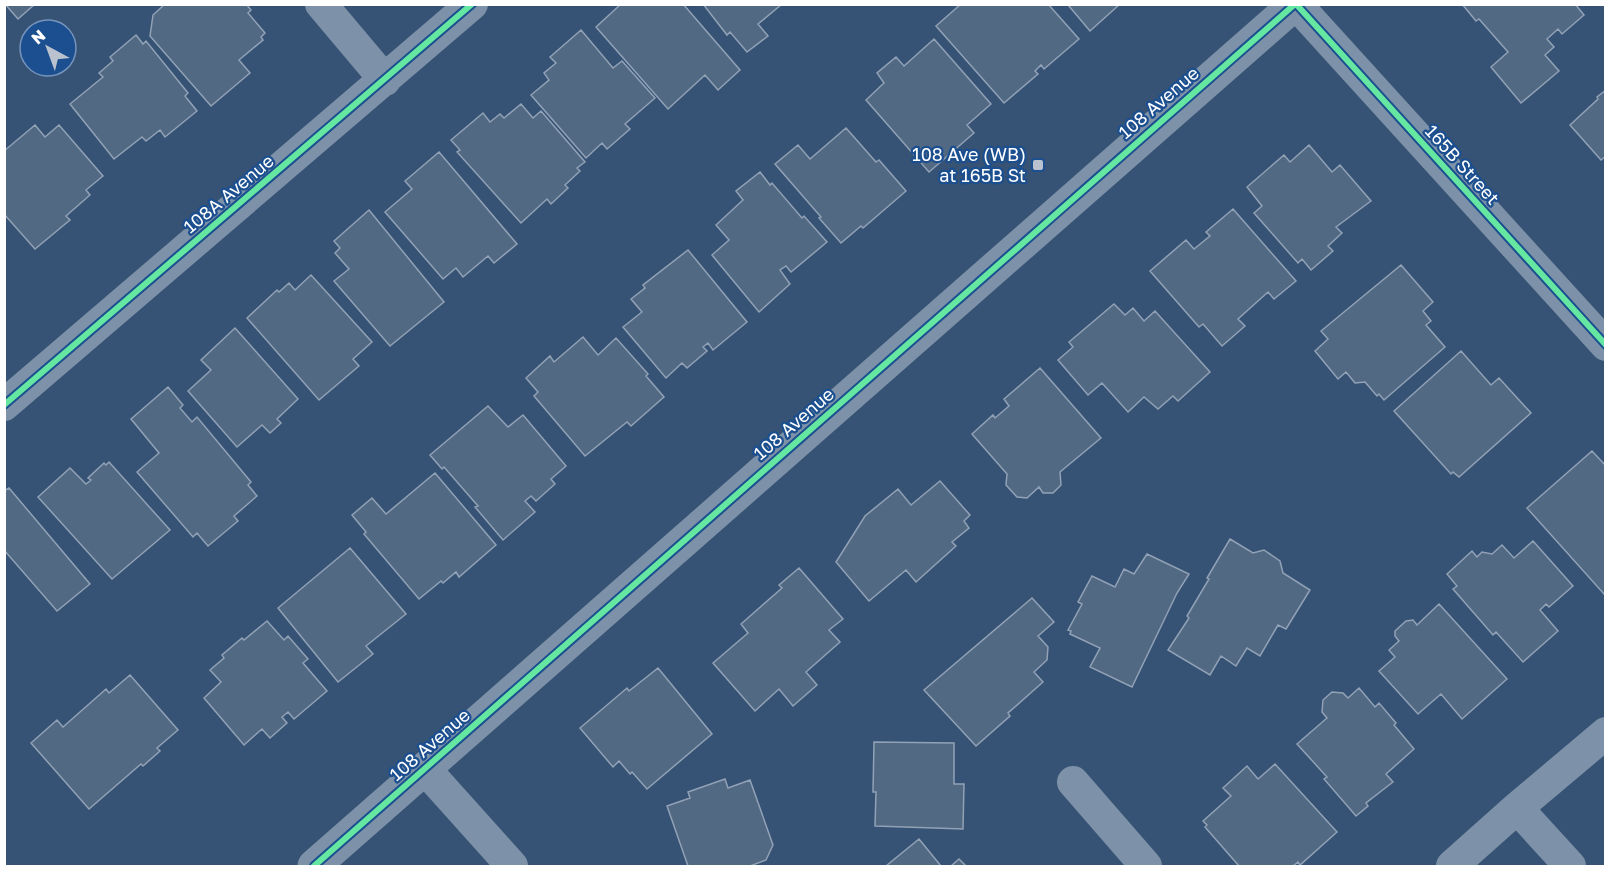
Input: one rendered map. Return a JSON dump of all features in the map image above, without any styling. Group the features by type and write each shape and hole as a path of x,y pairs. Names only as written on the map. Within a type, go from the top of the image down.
{"street":[{"path":"321,4 385,80"},
{"name":"108A Avenue","path":"4,405 472,4"},
{"name":"165B Street","path":"1295,4 1605,345"},
{"name":"108 Avenue","path":"314,867 1295,4"},
{"path":"1452,867 1516,808 1605,733"},
{"path":"425,770 512,867"},
{"path":"1073,782 1146,867"},
{"path":"1516,808 1570,867"}],"building":[{"path":"5,4 35,4 18,18"},
{"path":"165,4 246,4 251,10 248,13 265,33 261,37 263,40 239,60 250,73 211,106 150,36 153,15"},
{"path":"621,4 683,4 740,70 718,90 705,75 668,109 596,27"},
{"path":"703,4 782,4 758,24 768,36 747,52 730,32 727,35"},
{"path":"961,4 1048,4 1079,39 1044,69 1041,65 1035,71 1038,74 1004,103 936,26"},
{"path":"1065,4 1120,4 1090,31"},
{"path":"1462,4 1575,4 1584,15 1562,34 1558,29 1547,39 1554,47 1545,55 1559,71 1521,103 1491,67 1508,52 1479,19 1476,21"},
{"path":"581,30 613,68 622,61 655,98 625,124 630,129 607,149 602,143 586,158 531,95 549,80 544,73 556,63 550,57"},
{"path":"136,35 143,44 146,41 188,93 185,96 197,111 165,137 160,130 146,141 142,137 114,159 70,104 103,77 99,73 113,61 110,57"},
{"path":"934,39 991,104 967,125 974,133 929,172 866,100 884,83 877,73 896,57 904,66"},
{"path":"1606,90 1606,156 1601,160 1570,125"},
{"path":"521,104 533,118 541,111 585,162 577,168 580,171 565,185 568,188 551,204 547,199 521,223 457,152 460,150 451,140 483,113 490,122 500,114 504,118"},
{"path":"35,125 45,137 59,125 103,176 86,190 90,195 66,216 70,220 35,249 4,214 4,151"},
{"path":"846,128 876,162 879,160 906,191 863,228 861,226 841,243 775,164 798,145 810,159"},
{"path":"1309,145 1332,172 1340,165 1371,201 1336,227 1342,233 1328,246 1333,251 1311,270 1302,259 1298,263 1254,213 1262,206 1247,187 1284,155 1290,162"},
{"path":"439,152 517,244 494,263 488,256 463,277 456,268 443,279 385,212 412,189 405,181"},
{"path":"760,172 827,242 791,272 786,266 780,270 790,284 759,312 712,255 729,240 716,225 743,200 736,191"},
{"path":"1233,209 1296,281 1274,299 1268,292 1238,319 1245,326 1222,346 1203,324 1199,327 1150,271 1186,240 1194,249 1210,236 1206,232"},
{"path":"369,210 444,302 390,346 334,281 349,269 335,253 340,248 334,241"},
{"path":"688,250 747,322 713,350 708,343 703,347 707,351 687,368 682,363 666,378 623,327 642,312 631,299 645,288 643,285"},
{"path":"1401,265 1433,302 1423,311 1431,321 1426,325 1445,347 1384,400 1379,394 1377,396 1365,382 1355,383 1346,372 1338,379 1315,351 1328,339 1321,331"},
{"path":"311,275 372,342 353,359 359,366 319,400 247,318 277,290 279,292 289,283 295,290"},
{"path":"1114,304 1125,315 1133,308 1144,321 1155,311 1210,372 1178,401 1173,396 1158,409 1144,397 1128,412 1102,383 1088,395 1058,360 1073,347 1069,342"},
{"path":"235,328 298,399 277,419 281,423 270,433 262,425 237,447 188,391 211,370 201,360"},
{"path":"583,337 598,355 616,338 648,374 646,376 664,397 631,426 627,422 585,456 534,396 538,392 526,378 550,356 554,362"},
{"path":"1461,351 1491,385 1499,378 1531,413 1459,477 1453,472 1451,474 1394,411"},
{"path":"1040,368 1101,438 1060,472 1061,485 1053,493 1043,493 1039,487 1027,498 1017,497 1006,485 1007,474 972,434 993,415 995,418 1009,406 1004,399"},
{"path":"168,387 183,405 180,408 192,422 197,417 251,482 248,485 257,496 234,516 238,521 208,546 197,533 193,537 137,472 159,453 131,419"},
{"path":"488,406 508,427 523,415 566,466 551,479 555,484 536,501 531,496 525,501 535,512 503,540 475,507 478,506 444,467 442,469 430,455"},
{"path":"1592,451 1606,466 1606,592 1604,594 1527,508"},
{"path":"109,462 170,530 112,579 38,497 70,468 86,484 91,480 88,478 104,463 106,465"},
{"path":"435,473 496,545 459,577 456,572 419,599 364,534 366,532 352,515 372,498 386,514"},
{"path":"940,481 970,515 964,521 969,528 952,542 956,546 916,582 906,570 869,601 836,562 865,516 898,489 911,505"},
{"path":"9,488 90,584 57,611 4,550 4,491"},
{"path":"1230,539 1253,553 1264,550 1280,561 1283,573 1310,590 1286,629 1278,625 1260,656 1247,648 1236,666 1221,656 1210,675 1168,650 1189,618 1187,616"},
{"path":"1533,541 1573,586 1549,607 1546,604 1540,610 1558,631 1523,662 1496,632 1493,635 1453,589 1457,586 1447,574 1472,551 1477,557 1482,552 1492,554 1502,545 1514,558"},
{"path":"350,548 406,614 366,646 373,654 338,682 278,608"},
{"path":"1147,554 1189,574 1177,593 1132,687 1090,667 1100,648 1070,634 1071,631 1068,630 1082,604 1078,602 1092,576 1115,587 1124,569 1134,574"},
{"path":"799,568 843,619 829,630 840,642 806,672 817,685 793,706 779,689 755,711 713,663 748,633 741,624 782,588 779,585"},
{"path":"1032,598 1054,622 1038,636 1048,647 1047,660 1034,672 1043,682 976,746 924,690"},
{"path":"1439,604 1507,679 1462,719 1441,694 1418,714 1379,671 1395,657 1389,650 1399,641 1395,636 1395,631 1406,621 1413,620 1417,625"},
{"path":"267,621 284,640 288,636 308,659 303,663 327,691 294,719 288,712 282,717 287,723 270,738 262,729 244,745 204,698 221,682 210,670 224,658 222,655"},
{"path":"658,668 712,734 647,789 619,761 613,767 580,728 627,688 629,691"},
{"path":"130,675 178,730 157,748 160,751 143,766 141,764 89,809 31,743 57,720 63,727 106,689 109,693"},
{"path":"1359,688 1375,707 1379,703 1414,749 1386,774 1393,782 1366,803 1368,806 1356,816 1324,779 1327,777 1297,744 1327,718 1322,712 1323,700 1332,692 1343,693 1348,698"},
{"path":"874,742 954,743 954,784 964,784 963,829 875,826"},
{"path":"1275,764 1337,832 1300,865 1298,862 1293,866 1239,866 1205,827 1207,825 1203,821 1231,796 1223,788 1247,766 1258,779"},
{"path":"725,779 728,788 750,780 773,845 766,860 750,866 688,866 667,806 690,798 688,792"},
{"path":"919,839 941,866 886,866"},
{"path":"959,859 966,866 951,866"}],"cycle path":[{"path":"4,405 472,4"},
{"path":"314,866 1295,4"},
{"path":"1296,4 1606,345"}],"place":[{"name":"108 Ave (WB) at 165B St","path":"1038,165"}]}
